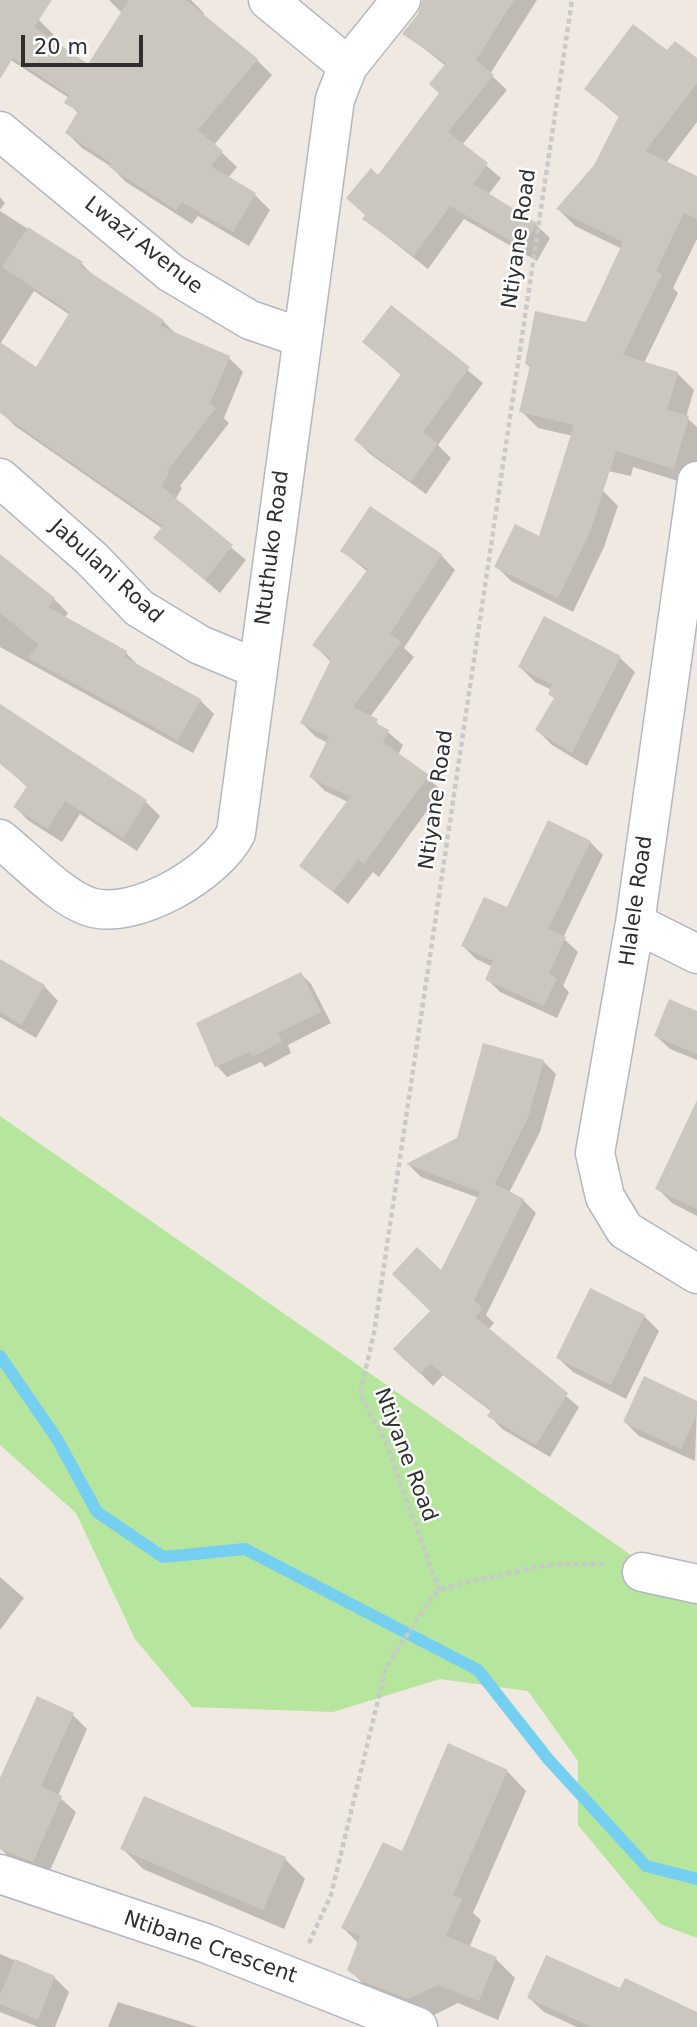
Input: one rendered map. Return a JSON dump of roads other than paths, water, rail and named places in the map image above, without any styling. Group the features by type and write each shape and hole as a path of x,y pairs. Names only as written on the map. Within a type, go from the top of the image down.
{"street":[{"path":"268,0 348,66"},
{"name":"Ntuthuko Road","path":"0,839 75,900 103,910 128,907 162,895 208,868 227,849 236,833 300,337 335,99 348,66 401,0"},
{"name":"Lwazi Avenue","path":"0,131 171,273 238,314 300,337"},
{"name":"Jabulani Road","path":"0,478 92,559 139,608 194,642 258,669"},
{"name":"Hlalele Road","path":"697,481 685,646 595,1153 606,1198 625,1230 697,1274"},
{"path":"635,923 697,954"},
{"path":"625,1568 697,1584"},
{"name":"Ntibane Crescent","path":"0,1874 205,1943 418,2027"}],"waterway":[{"path":"0,1356 57,1439 97,1512 163,1557 245,1549 478,1670 548,1759 646,1866 697,1879"}]}
